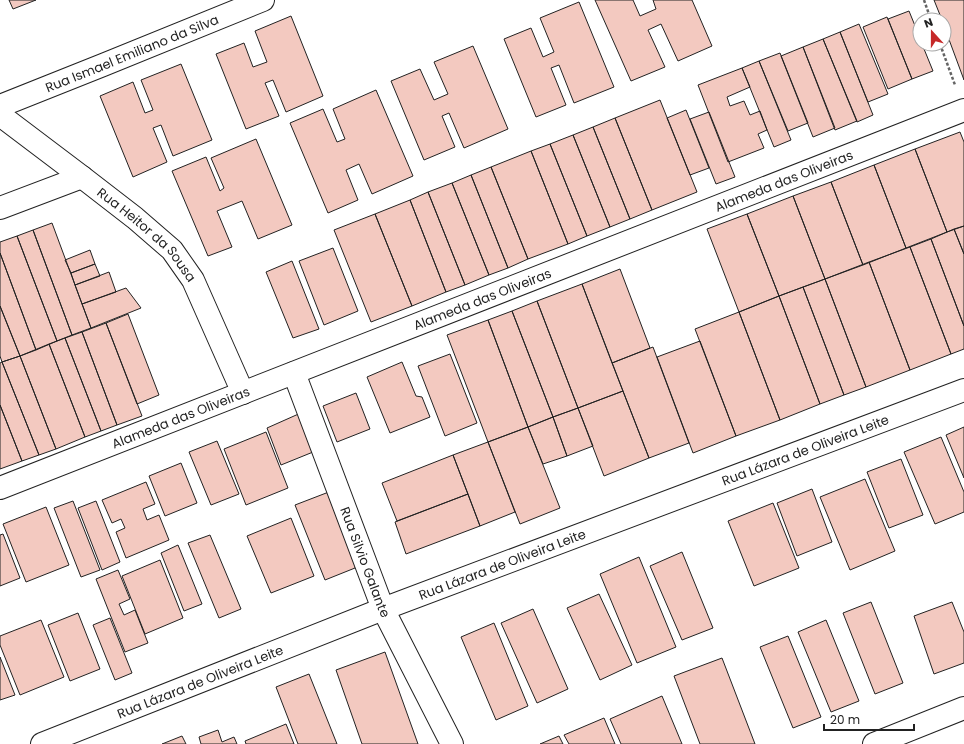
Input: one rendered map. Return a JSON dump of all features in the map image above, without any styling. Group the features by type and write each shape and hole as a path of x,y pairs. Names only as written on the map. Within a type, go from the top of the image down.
{"street":[{"name":"Rua Ismael Emiliano da Silva","path":"0,106 263,0"},
{"name":"Alameda das Oliveiras","path":"0,488 964,110"},
{"name":"Rua Heitor da Sousa","path":"0,115 82,176 135,218 172,250 193,280 243,393"},
{"path":"0,208 82,176"},
{"name":"Rua Silvio Galante","path":"294,373 383,609 452,744"},
{"name":"Rua Lázara de Oliveira Leite","path":"42,744 383,609 964,390"},
{"path":"874,744 964,708"}],"path":[{"path":"924,0 928,12"},
{"path":"943,52 964,110"}],"building":[{"path":"9,0 36,0 13,9"},
{"path":"595,0 633,0 640,16 656,9 653,0 692,0 712,46 678,61 661,24 648,30 665,67 631,81"},
{"path":"934,0 964,0 964,80 952,48 952,12 939,12"},
{"path":"579,2 614,87 574,103 559,65 551,68 566,105 536,117 504,39 531,28 543,57 554,52 540,18"},
{"path":"909,11 912,18 912,52 925,52 933,71 912,79 888,19"},
{"path":"291,16 323,96 286,112 273,80 265,83 279,116 246,129 216,54 244,43 253,67 267,62 255,31"},
{"path":"887,17 912,79 888,89 863,27"},
{"path":"859,24 888,94 868,102 840,32"},
{"path":"840,32 873,115 857,122 823,39"},
{"path":"823,39 857,121 835,130 803,47"},
{"path":"473,46 508,129 464,148 449,113 442,116 455,147 424,160 391,81 420,69 434,100 448,94 434,62"},
{"path":"803,47 835,128 813,137 781,56"},
{"path":"780,53 808,123 788,131 759,61"},
{"path":"759,61 791,140 774,147 742,68"},
{"path":"181,64 212,140 173,156 161,125 153,128 167,162 133,177 100,96 133,82 145,113 153,110 141,80"},
{"path":"742,68 750,87 727,97 730,106 744,101 750,115 760,111 767,130 758,134 764,148 728,162 698,85"},
{"path":"376,90 413,176 372,194 359,164 346,170 358,200 328,213 290,123 323,109 337,142 345,139 333,109"},
{"path":"660,100 697,192 652,210 615,118"},
{"path":"686,110 709,168 690,175 667,118"},
{"path":"709,112 735,177 716,184 690,119"},
{"path":"615,118 652,210 630,219 593,127"},
{"path":"593,127 630,219 610,227 573,135"},
{"path":"960,132 964,142 964,226 947,232 915,149"},
{"path":"573,135 610,227 587,236 550,144"},
{"path":"256,139 292,225 258,239 242,201 217,211 232,247 208,256 172,171 206,157 220,191 224,188 211,158"},
{"path":"550,144 587,236 568,244 531,151"},
{"path":"915,149 947,232 906,248 874,165"},
{"path":"531,151 568,244 528,259 491,167"},
{"path":"874,165 906,248 863,265 831,182"},
{"path":"491,167 528,259 508,268 471,175"},
{"path":"471,175 508,268 489,275 452,183"},
{"path":"831,182 863,265 825,279 793,196"},
{"path":"452,183 489,275 465,285 428,192"},
{"path":"428,192 465,285 446,292 410,200"},
{"path":"793,196 825,279 779,296 747,214"},
{"path":"410,200 446,292 412,306 375,214"},
{"path":"375,214 412,306 371,322 334,230"},
{"path":"747,214 779,296 739,312 707,229"},
{"path":"52,223 91,328 72,335 33,230"},
{"path":"964,226 964,254 954,229"},
{"path":"954,229 964,254 964,326 931,239"},
{"path":"33,230 72,335 57,341 17,236"},
{"path":"17,236 57,341 36,350 0,253 0,242"},
{"path":"931,239 964,326 964,349 951,354 910,247"},
{"path":"910,247 951,354 910,370 869,262"},
{"path":"333,248 358,311 324,325 299,261"},
{"path":"90,250 95,264 71,273 65,260"},
{"path":"0,253 36,350 20,356 0,306"},
{"path":"292,261 319,329 293,338 266,272"},
{"path":"869,262 910,370 866,387 825,279"},
{"path":"95,264 100,276 75,285 71,273"},
{"path":"620,269 650,348 612,363 582,284"},
{"path":"109,272 116,292 82,304 75,285"},
{"path":"825,279 866,387 844,395 803,287"},
{"path":"582,284 623,391 578,408 537,301"},
{"path":"803,287 844,395 820,404 779,296"},
{"path":"126,288 141,308 91,328 82,304"},
{"path":"779,296 820,404 780,420 739,312"},
{"path":"537,301 578,408 553,417 512,311"},
{"path":"0,306 20,356 2,362 0,356"},
{"path":"512,311 553,417 528,427 488,320"},
{"path":"739,312 780,420 736,436 695,329"},
{"path":"128,314 159,395 137,404 106,323"},
{"path":"488,320 528,427 488,442 447,335"},
{"path":"106,323 142,416 117,425 82,332"},
{"path":"82,332 117,425 101,431 65,338"},
{"path":"65,338 101,431 85,437 49,344"},
{"path":"700,341 736,436 693,453 657,357"},
{"path":"49,344 85,437 56,449 20,356"},
{"path":"653,347 689,443 649,458 612,363"},
{"path":"450,354 477,423 445,436 418,366"},
{"path":"20,356 56,449 39,455 2,362"},
{"path":"2,362 39,455 22,461 0,405 0,363"},
{"path":"402,362 416,396 422,397 430,417 390,433 367,377"},
{"path":"623,391 649,458 604,476 578,408"},
{"path":"356,393 370,429 337,442 323,406"},
{"path":"0,405 22,461 0,469"},
{"path":"578,408 593,446 567,456 553,417"},
{"path":"303,412 318,450 281,465 267,428"},
{"path":"553,417 567,456 543,464 528,427"},
{"path":"528,427 560,508 520,524 488,442"},
{"path":"964,427 964,478 946,435"},
{"path":"266,432 288,488 246,505 224,449"},
{"path":"941,437 964,492 964,512 935,524 904,452"},
{"path":"217,441 239,494 211,505 189,452"},
{"path":"488,442 515,512 480,526 453,455"},
{"path":"453,455 468,494 397,521 382,483"},
{"path":"901,459 923,515 889,528 867,472"},
{"path":"181,463 197,503 165,516 149,476"},
{"path":"865,479 895,551 850,570 820,497"},
{"path":"146,482 155,504 143,509 147,520 159,515 169,540 126,558 116,532 125,528 121,519 112,523 102,500"},
{"path":"812,489 832,542 797,556 777,503"},
{"path":"334,490 360,555 355,568 325,580 295,505"},
{"path":"468,494 480,526 406,554 395,522"},
{"path":"73,501 100,570 81,577 54,508"},
{"path":"96,501 120,562 102,570 78,508"},
{"path":"773,503 799,568 754,586 728,521"},
{"path":"46,507 69,565 26,582 3,524"},
{"path":"291,518 314,576 271,593 247,536"},
{"path":"3,534 20,578 0,586 0,535"},
{"path":"210,535 241,609 219,618 188,543"},
{"path":"178,545 202,604 184,611 161,553"},
{"path":"682,552 713,628 682,640 650,566"},
{"path":"639,557 676,647 637,663 600,574"},
{"path":"160,560 183,618 145,634 122,576"},
{"path":"118,570 130,599 119,604 124,615 135,610 148,643 125,652 96,579"},
{"path":"599,594 632,665 600,680 567,608"},
{"path":"871,602 903,683 875,694 843,613"},
{"path":"952,602 964,632 964,663 934,674 914,616"},
{"path":"533,609 568,689 537,703 501,623"},
{"path":"78,613 100,669 70,681 48,625"},
{"path":"110,618 132,673 115,680 93,625"},
{"path":"41,620 64,677 20,695 0,645 0,636"},
{"path":"826,620 859,701 831,712 798,632"},
{"path":"494,623 528,706 496,720 461,637"},
{"path":"788,636 821,717 793,728 760,647"},
{"path":"385,652 418,744 362,744 336,670"},
{"path":"0,657 15,695 0,700"},
{"path":"722,658 755,744 700,744 674,676"},
{"path":"309,674 337,744 298,744 276,687"},
{"path":"662,696 682,744 621,744 610,719"},
{"path":"604,718 615,744 569,744 564,735"},
{"path":"286,724 294,744 246,744 245,741"},
{"path":"218,730 222,742 234,737 237,744 201,744 199,737"},
{"path":"182,736 186,744 162,744"},
{"path":"559,736 563,744 540,744"}]}
